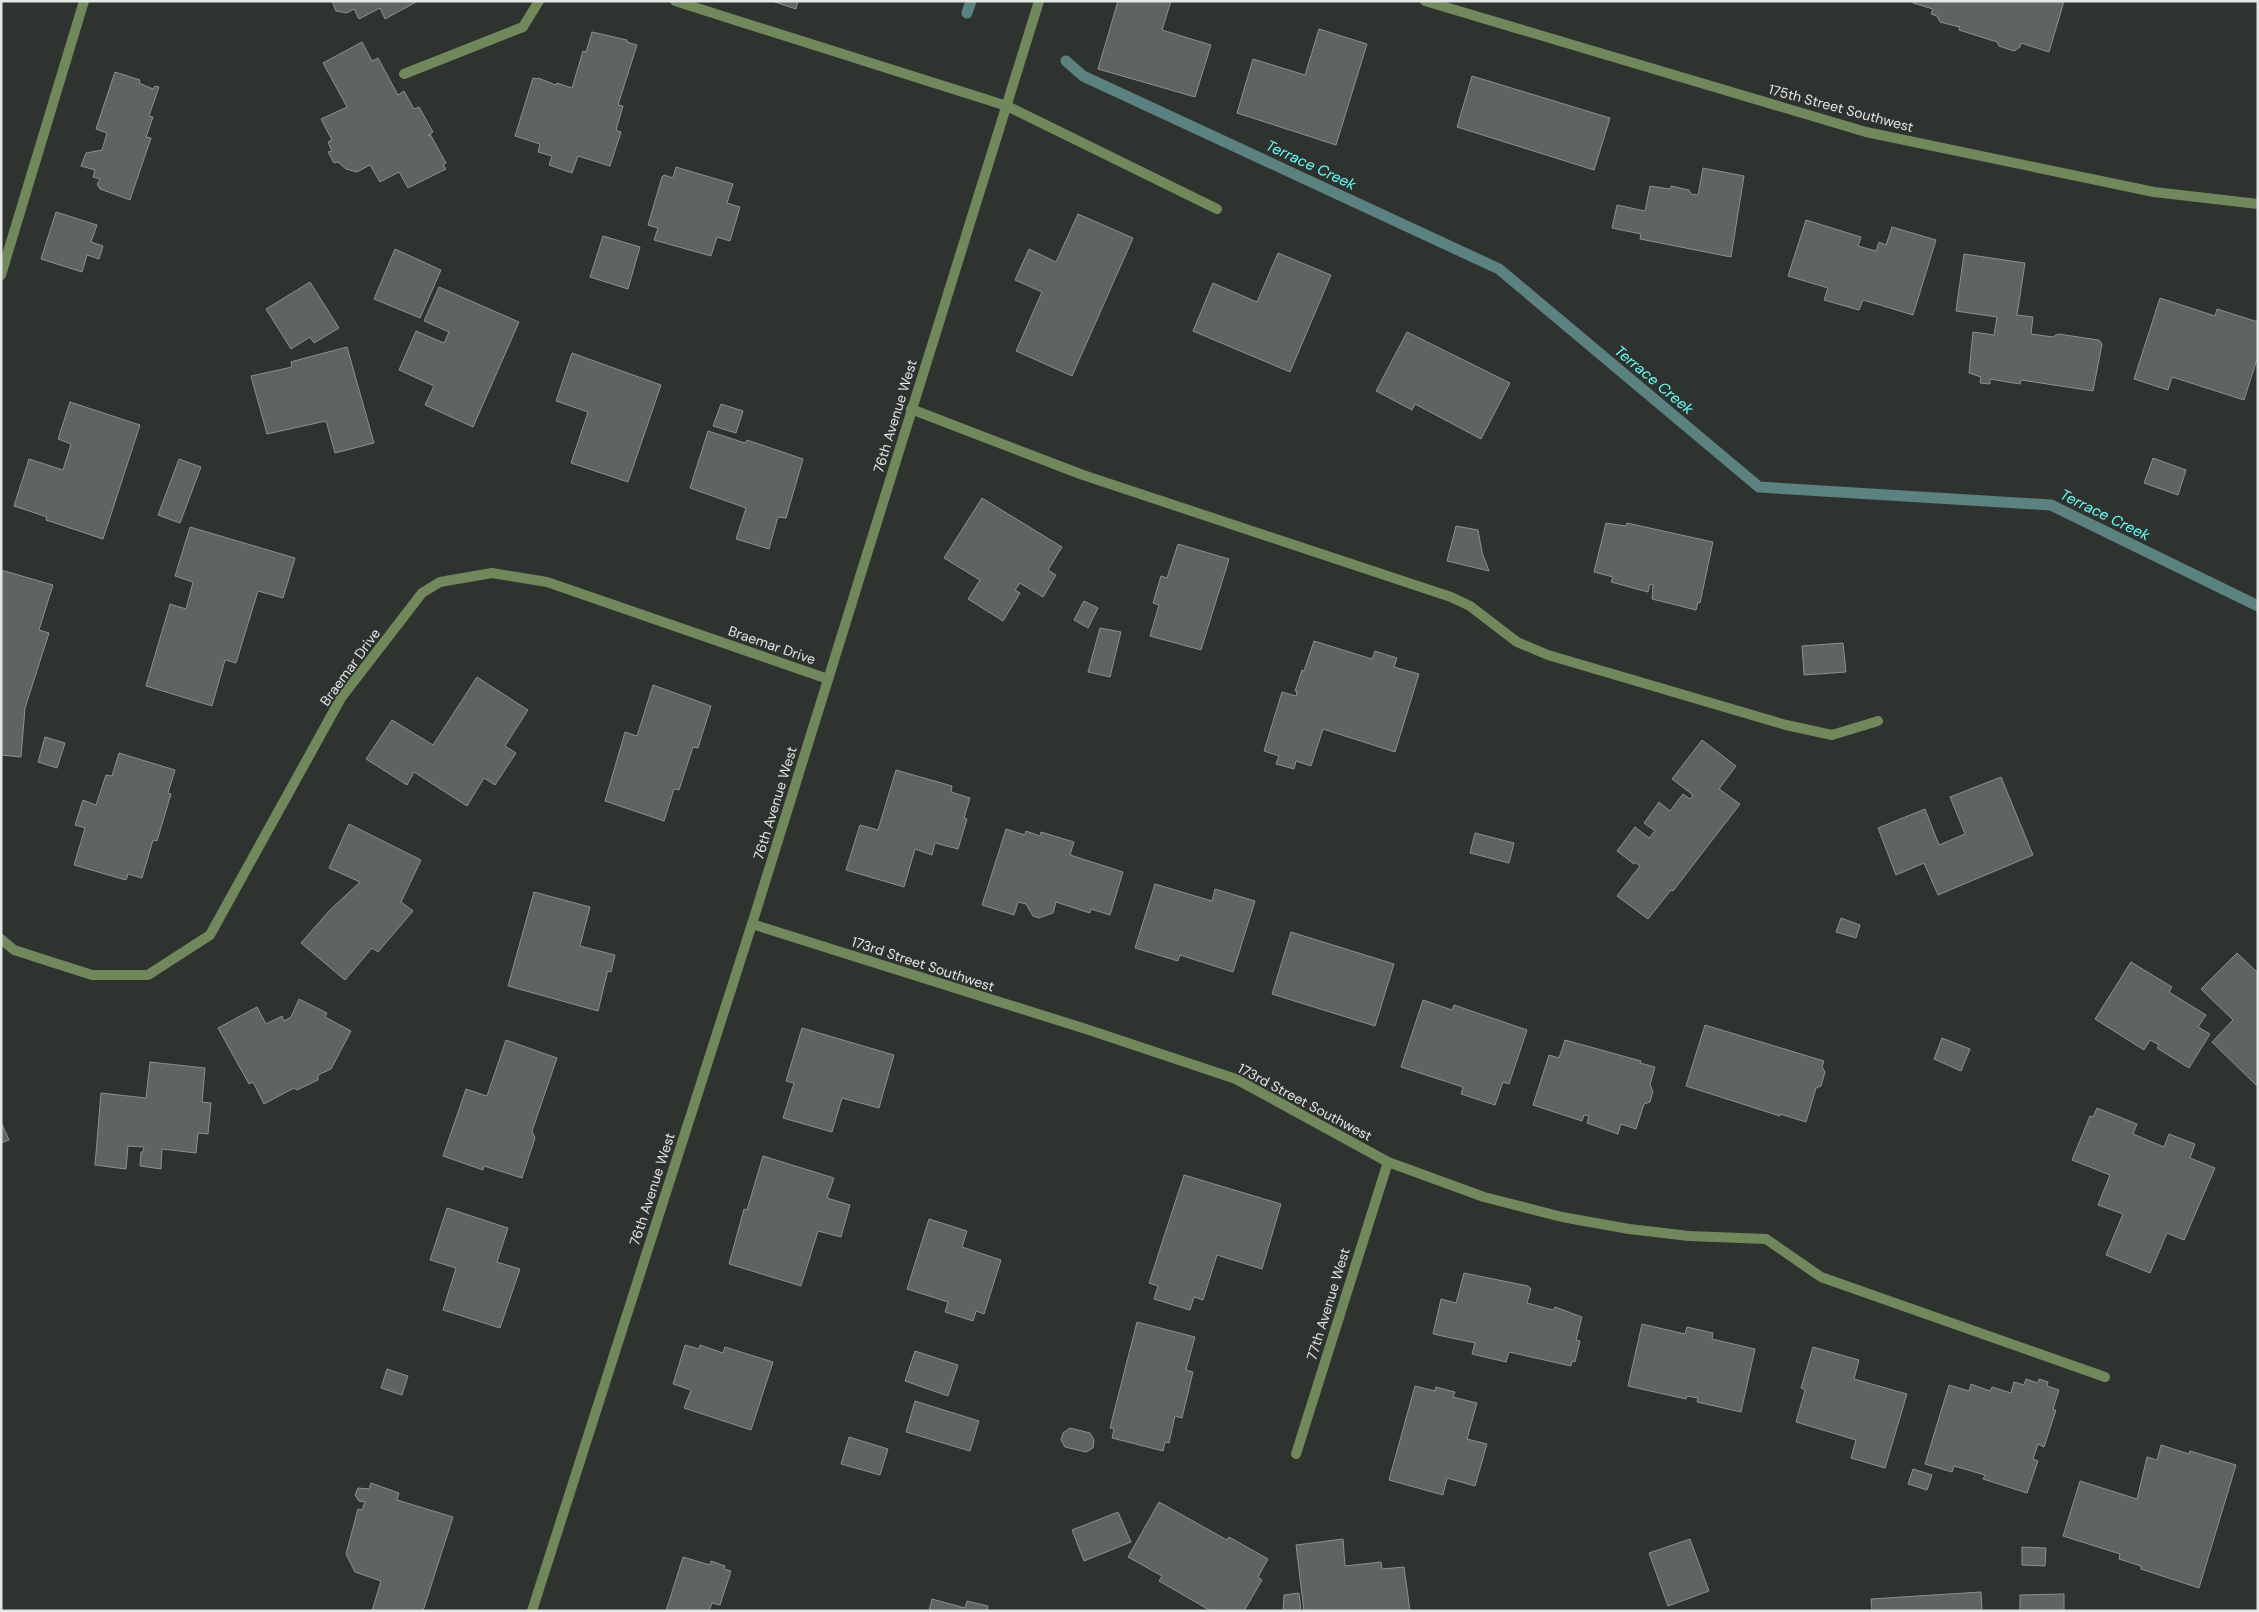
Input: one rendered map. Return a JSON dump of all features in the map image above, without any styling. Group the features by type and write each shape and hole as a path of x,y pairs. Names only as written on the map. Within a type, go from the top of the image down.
{"street":[{"path":"1,275 84,1"},
{"path":"404,74 523,27 539,1"},
{"path":"675,1 1007,106 1217,209"},
{"name":"76th Avenue West","path":"532,1611 752,924 1039,1"},
{"name":"175th Street Southwest","path":"1425,1 1866,132 2154,192 2258,204"},
{"path":"912,409 1083,475 1451,597 1470,606 1517,642 1548,655 1786,725 1832,735 1878,721"},
{"name":"Braemar Drive","path":"1,939 14,950 92,975 148,974 210,935 341,698 422,593 440,582 492,573 547,582 828,679"},
{"name":"173rd Street Southwest","path":"752,924 1106,1035 1236,1079 1388,1162 1484,1197 1562,1217 1629,1229 1689,1236 1766,1239 1821,1277 2105,1376"},
{"name":"77th Avenue West","path":"1296,1454 1388,1162"}],"building":[{"path":"332,1 418,1 385,19 380,8 359,19 354,9 347,13 336,11"},
{"path":"772,1 798,1 796,9"},
{"path":"1118,1 1171,1 1162,30 1211,45 1195,97 1098,69"},
{"path":"1913,1 2064,1 2049,52 2021,43 2020,47 2014,51 1999,46 1997,42 1959,30 1960,26 1940,22 1937,16 1931,14 1933,9 1913,3"},
{"path":"1319,29 1367,44 1336,145 1237,113 1253,59 1305,75"},
{"path":"592,32 627,40 627,42 637,45 618,105 623,106 616,130 621,132 610,166 578,156 572,173 549,165 552,156 538,152 540,144 515,136 533,78 572,88 583,51 586,52"},
{"path":"362,42 372,61 378,58 398,95 404,91 414,109 419,107 433,132 430,134 446,163 443,165 446,169 408,188 399,172 380,182 370,165 357,172 346,169 338,162 334,163 328,152 332,151 328,142 332,140 321,119 347,107 323,63"},
{"path":"115,72 140,80 139,83 153,89 155,86 159,87 149,116 153,117 146,137 151,138 130,200 100,189 97,184 100,179 93,177 95,170 81,166 86,153 102,150 107,133 96,129"},
{"path":"1472,76 1610,118 1594,170 1457,127"},
{"path":"676,167 733,184 727,203 740,207 730,241 717,237 711,256 654,240 658,228 648,225 662,177 664,175 673,178"},
{"path":"1703,168 1744,176 1731,257 1640,239 1641,234 1612,228 1617,205 1645,211 1650,186 1670,189 1671,186 1689,190 1691,194 1698,195"},
{"path":"56,212 97,225 91,242 103,246 99,259 87,255 82,272 41,259"},
{"path":"1078,214 1133,238 1072,376 1016,351 1042,292 1015,280 1029,249 1056,262"},
{"path":"1806,220 1861,237 1858,246 1876,251 1879,242 1886,245 1892,227 1936,240 1913,315 1863,300 1859,310 1824,300 1828,288 1788,276"},
{"path":"603,236 640,247 628,289 590,277"},
{"path":"395,249 441,270 420,318 374,299"},
{"path":"1278,253 1331,275 1290,372 1193,331 1213,283 1257,302"},
{"path":"1964,254 2025,263 2017,315 2033,317 2031,334 2053,337 2058,334 2099,340 2102,344 2093,391 2021,380 2020,384 1990,379 1990,384 1980,383 1981,377 1969,373 1973,332 1994,335 1997,317 1956,311"},
{"path":"310,282 339,328 314,343 310,337 291,349 266,309"},
{"path":"439,287 519,322 473,427 425,405 434,386 399,370 416,331 444,343 449,332 424,321"},
{"path":"2160,298 2215,316 2217,309 2258,322 2258,356 2244,400 2172,377 2168,390 2134,379"},
{"path":"1407,332 1510,383 1481,439 1415,404 1412,410 1376,391"},
{"path":"347,347 374,443 335,453 326,421 267,434 251,376 292,367 291,362"},
{"path":"572,353 661,385 628,482 571,463 588,412 556,401"},
{"path":"70,402 140,425 103,539 46,520 47,517 14,506 29,459 63,470 71,444 58,439"},
{"path":"721,404 743,411 736,433 713,426"},
{"path":"708,431 745,443 747,440 803,459 786,518 778,517 769,549 736,539 746,508 690,488"},
{"path":"2153,458 2186,470 2178,495 2144,483"},
{"path":"179,459 201,467 180,523 158,515"},
{"path":"982,498 1062,547 1048,570 1056,575 1043,597 1020,583 1015,590 1020,593 1003,621 968,599 980,580 944,558"},
{"path":"1606,523 1626,526 1627,523 1713,542 1700,603 1698,602 1696,610 1652,599 1653,585 1650,584 1648,592 1611,582 1613,577 1594,572"},
{"path":"1456,526 1478,530 1482,552 1489,571 1447,561"},
{"path":"190,527 295,558 283,598 258,591 236,663 225,660 212,706 146,686 170,604 186,609 193,582 175,576"},
{"path":"1178,544 1229,559 1201,650 1150,636 1159,605 1153,603 1161,576 1167,578"},
{"path":"1,570 53,585 39,630 49,633 25,708 21,757 1,755"},
{"path":"1084,601 1098,608 1088,628 1074,620"},
{"path":"1100,628 1121,632 1110,677 1088,672"},
{"path":"1314,641 1372,659 1375,651 1397,658 1394,667 1419,674 1395,752 1323,729 1311,766 1296,761 1294,769 1276,764 1279,756 1264,751 1282,692 1296,696 1297,691 1295,691"},
{"path":"1843,643 1846,672 1804,675 1802,646"},
{"path":"477,677 528,710 505,746 516,753 495,785 484,778 467,806 414,772 407,785 366,759 392,720 433,745"},
{"path":"653,685 711,706 698,748 693,747 679,790 674,789 664,821 605,801 625,732 637,736"},
{"path":"45,737 65,743 57,768 38,762"},
{"path":"1702,740 1736,766 1719,789 1740,804 1673,891 1671,890 1648,919 1617,896 1640,866 1635,862 1634,864 1617,851 1635,827 1649,838 1655,831 1644,823 1659,802 1670,811 1683,794 1690,799 1693,795 1672,779"},
{"path":"119,753 175,770 168,793 171,794 157,841 153,840 142,878 128,874 126,880 74,865 85,828 75,825 83,800 96,805 106,775 112,776"},
{"path":"896,770 952,786 951,792 970,798 964,818 967,819 958,849 935,843 932,855 915,849 904,887 846,870 860,825 878,830"},
{"path":"2001,777 2033,855 1938,895 1924,863 1896,875 1878,828 1925,809 1939,845 1965,834 1950,797"},
{"path":"349,824 421,860 401,902 413,911 378,952 372,948 345,980 301,943 330,910 360,882 329,868"},
{"path":"1006,829 1025,835 1026,831 1040,836 1041,832 1074,842 1070,855 1123,872 1110,915 1091,909 1090,913 1056,902 1053,913 1039,918 1033,916 1026,904 1018,902 1014,915 982,905"},
{"path":"1475,833 1514,843 1509,863 1470,853"},
{"path":"1155,884 1212,901 1215,889 1255,901 1233,972 1180,955 1178,961 1135,948"},
{"path":"534,892 590,907 580,946 615,955 611,972 607,971 598,1011 508,986"},
{"path":"1841,918 1860,925 1856,938 1836,932"},
{"path":"1291,932 1394,964 1375,1026 1272,994"},
{"path":"2237,953 2258,973 2258,1083 2256,1085 2212,1042 2233,1020 2201,989"},
{"path":"2131,962 2172,987 2169,992 2206,1015 2198,1027 2210,1034 2189,1068 2157,1048 2159,1045 2150,1040 2144,1050 2095,1019"},
{"path":"299,999 327,1013 325,1017 351,1031 331,1069 318,1075 318,1080 297,1090 294,1088 264,1104 253,1082 249,1084 218,1028 257,1007 266,1024 282,1016 284,1021 291,1017"},
{"path":"1423,1000 1452,1010 1454,1005 1527,1030 1509,1084 1503,1082 1495,1105 1461,1094 1463,1087 1401,1067"},
{"path":"1705,1025 1824,1061 1822,1067 1825,1072 1821,1086 1816,1088 1806,1122 1780,1114 1780,1116 1686,1086"},
{"path":"802,1028 894,1055 879,1108 842,1098 832,1132 783,1118 794,1083 786,1081"},
{"path":"1942,1038 1970,1049 1961,1071 1934,1059"},
{"path":"506,1040 557,1058 532,1131 535,1138 522,1178 484,1166 483,1170 443,1156 466,1089 487,1096"},
{"path":"1565,1040 1641,1061 1640,1063 1655,1067 1650,1085 1653,1091 1650,1102 1644,1104 1636,1129 1621,1124 1618,1134 1587,1123 1589,1116 1584,1115 1582,1121 1533,1105 1549,1055 1559,1058"},
{"path":"150,1062 205,1068 202,1102 211,1103 208,1134 198,1133 196,1153 162,1149 161,1169 140,1166 141,1152 143,1152 144,1147 128,1146 126,1169 95,1165 101,1093 146,1098"},
{"path":"2097,1108 2137,1124 2133,1134 2164,1147 2169,1134 2195,1144 2190,1158 2215,1168 2184,1240 2167,1233 2150,1273 2106,1255 2123,1214 2098,1205 2110,1175 2072,1160 2090,1116 2093,1117"},
{"path":"1,1122 9,1140 1,1143"},
{"path":"763,1156 834,1178 827,1198 850,1205 841,1237 818,1231 801,1286 729,1264 744,1209 747,1210"},
{"path":"1184,1175 1281,1204 1262,1269 1217,1255 1203,1300 1194,1297 1190,1310 1154,1299 1158,1286 1149,1283"},
{"path":"447,1208 508,1228 497,1262 520,1269 500,1328 443,1310 456,1268 430,1260"},
{"path":"929,1219 967,1231 962,1247 1001,1260 984,1314 976,1311 973,1321 945,1312 948,1302 907,1289"},
{"path":"1464,1273 1528,1286 1531,1289 1527,1303 1553,1310 1555,1307 1582,1317 1576,1340 1580,1341 1575,1362 1572,1361 1571,1366 1509,1352 1506,1362 1472,1354 1475,1343 1433,1334 1441,1299 1456,1303"},
{"path":"1137,1322 1195,1337 1186,1370 1193,1372 1182,1418 1175,1416 1169,1443 1165,1442 1163,1451 1112,1438 1114,1429 1110,1428"},
{"path":"1642,1324 1685,1334 1687,1327 1713,1333 1712,1339 1755,1349 1741,1412 1697,1402 1698,1398 1687,1396 1686,1399 1628,1386"},
{"path":"685,1345 699,1349 700,1345 723,1353 725,1347 773,1362 751,1430 684,1408 691,1390 673,1384"},
{"path":"1813,1347 1859,1360 1854,1379 1907,1394 1885,1468 1851,1458 1856,1440 1796,1422 1805,1390 1801,1388"},
{"path":"915,1351 958,1365 948,1396 905,1381"},
{"path":"387,1369 408,1376 402,1395 381,1388"},
{"path":"2026,1379 2038,1383 2039,1379 2048,1382 2047,1386 2059,1390 2053,1410 2056,1410 2044,1447 2038,1444 2033,1459 2038,1461 2027,1493 1983,1479 1985,1475 1954,1466 1952,1472 1925,1464 1949,1385 1969,1391 1971,1384 1990,1391 1992,1387 2011,1393 2014,1382 2024,1385"},
{"path":"1415,1386 1435,1391 1436,1387 1455,1392 1453,1397 1477,1403 1467,1439 1487,1444 1475,1486 1447,1478 1443,1495 1389,1480"},
{"path":"915,1401 979,1421 970,1451 906,1432"},
{"path":"1070,1428 1090,1433 1094,1440 1093,1448 1086,1452 1065,1447 1061,1440 1063,1433"},
{"path":"849,1437 888,1449 880,1475 841,1464"},
{"path":"2161,1445 2189,1454 2190,1451 2236,1465 2199,1588 2141,1569 2141,1566 2119,1559 2120,1554 2063,1536 2080,1481 2137,1499 2147,1457 2157,1460"},
{"path":"1913,1469 1932,1475 1927,1490 1908,1484"},
{"path":"371,1483 399,1493 397,1500 453,1517 423,1611 372,1611 381,1581 355,1572 346,1554 358,1509 362,1510 365,1502 359,1501 355,1495 358,1488 369,1489"},
{"path":"1159,1502 1227,1540 1229,1537 1268,1559 1258,1577 1262,1580 1244,1611 1211,1611 1159,1581 1162,1576 1128,1557"},
{"path":"1118,1512 1131,1542 1084,1561 1072,1530"},
{"path":"1343,1539 1345,1566 1381,1562 1382,1569 1404,1567 1410,1611 1304,1611 1296,1545"},
{"path":"1690,1539 1709,1591 1668,1606 1649,1553"},
{"path":"2022,1547 2046,1548 2045,1566 2022,1565"},
{"path":"683,1557 710,1565 711,1561 725,1566 724,1569 731,1571 720,1605 712,1603 709,1611 666,1611"},
{"path":"1981,1592 1982,1611 1872,1611 1871,1599"},
{"path":"1299,1593 1301,1611 1283,1611 1284,1595"},
{"path":"2064,1594 2064,1611 2020,1611 2020,1595"},
{"path":"932,1599 965,1608 967,1601 988,1606 987,1611 929,1611"}],"waterway":[{"name":"Terrace Creek","path":"967,13 971,1"},
{"name":"Terrace Creek","path":"1066,61 1083,76 1499,269 1759,487 2051,505 2258,606"}]}
